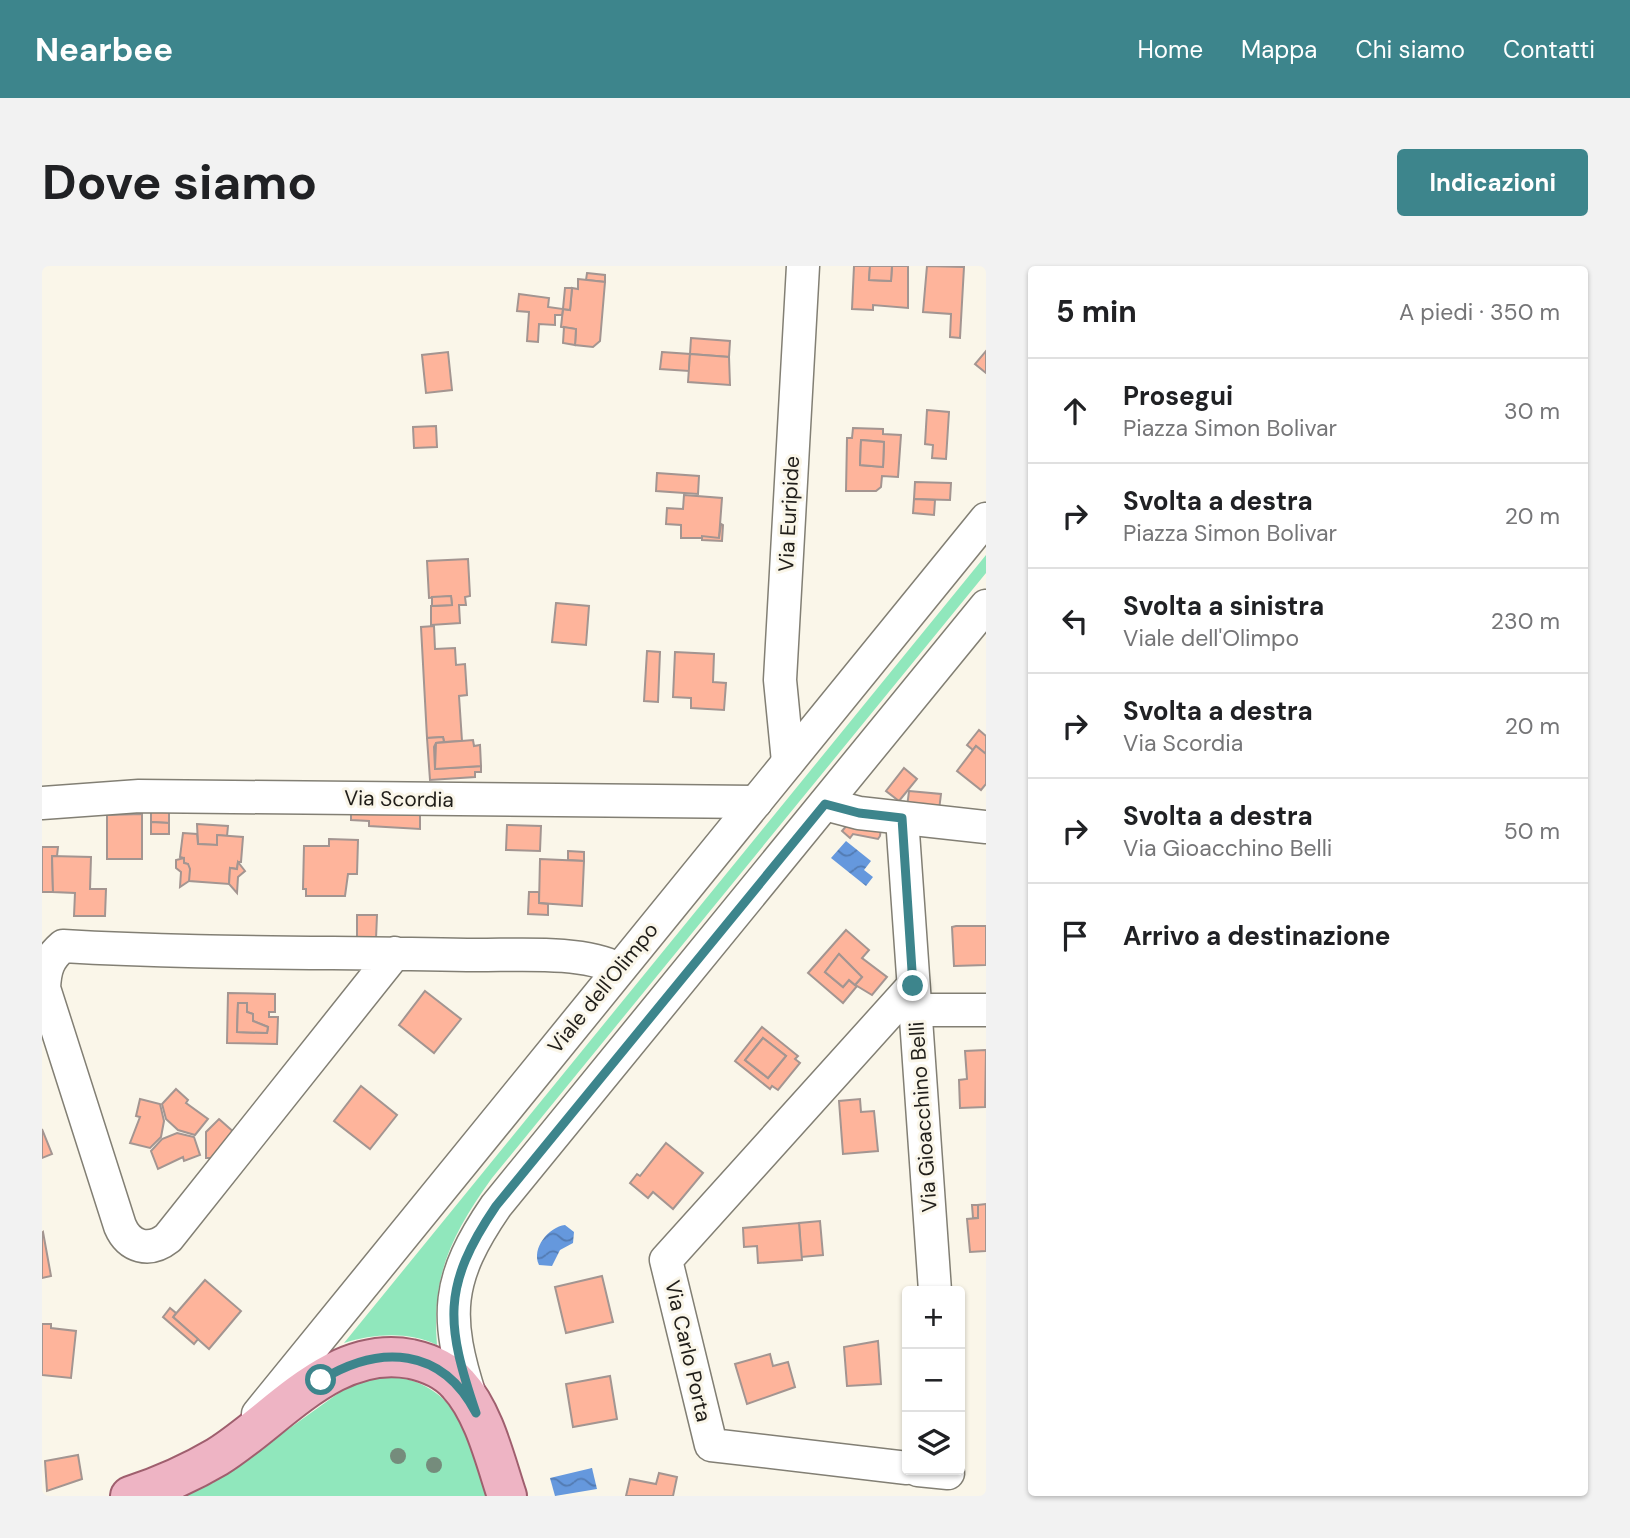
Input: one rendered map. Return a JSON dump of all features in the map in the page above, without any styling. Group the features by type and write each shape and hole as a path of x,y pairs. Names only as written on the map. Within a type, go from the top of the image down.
{"main road":[{"path":"130,1496 219,1456 341,1368 374,1358 401,1357 437,1368 457,1383 476,1413 507,1496"}],"street":[{"name":"Via Euripide","path":"788,762 780,680 803,266"},
{"name":"Viale dell'Olimpo","path":"219,1456 253,1421 986,519"},
{"path":"476,1413 457,1355 452,1322 457,1282 477,1234 496,1206 986,606"},
{"name":"Via Scordia","path":"42,803 139,796 756,802"},
{"path":"825,804 859,813 986,827"},
{"name":"Via Gioacchino Belli","path":"902,818 935,1286"},
{"path":"396,953 168,1238 153,1247 145,1247 129,1240 120,1226 44,988 45,970 51,956 63,946 150,951 396,953 573,957 605,962 619,969"},
{"path":"914,998 986,1010"},
{"name":"Via Carlo Porta","path":"902,1467 710,1445 666,1260 914,998"}],"green space":[{"path":"986,555 986,573 478,1198 455,1237 441,1276 437,1297 437,1345 390,1335 344,1343"},
{"path":"394,1376 417,1382 435,1392 448,1404 468,1437 489,1496 184,1496 213,1483 347,1387 362,1379"}],"water":[{"path":"846,841 871,861 864,870 873,877 866,886 831,858"},
{"path":"565,1225 574,1232 573,1243 560,1250 552,1266 539,1265 539,1245 553,1230"},
{"path":"592,1468 597,1489 555,1496 550,1478"}],"building":[{"path":"854,266 870,266 869,280 891,281 892,266 908,266 908,308 873,305 873,310 852,309"},
{"path":"870,266 892,266 891,281 869,280"},
{"path":"927,266 964,267 960,338 950,337 951,314 923,312"},
{"path":"587,273 605,275 605,282 586,280"},
{"path":"578,279 605,282 600,341 593,347 575,345 576,329 561,327 563,309 570,310 572,288 578,289"},
{"path":"565,288 572,288 570,310 563,309"},
{"path":"519,294 549,298 548,307 563,309 562,315 555,315 555,325 539,324 538,342 527,341 529,312 517,311"},
{"path":"564,327 576,329 575,345 563,343"},
{"path":"691,338 730,341 729,357 690,354"},
{"path":"986,351 986,373 975,364"},
{"path":"448,352 452,390 426,393 422,355"},
{"path":"662,352 690,354 689,371 660,369"},
{"path":"690,354 729,357 730,385 688,382"},
{"path":"927,410 949,412 946,459 932,458 933,445 925,444"},
{"path":"436,426 437,447 414,448 413,427"},
{"path":"853,428 883,429 883,434 901,435 898,477 882,476 881,487 876,491 846,491 847,438 852,438","holes":["861,440 884,442 883,467 860,465"]},
{"path":"861,440 884,442 883,467 860,465"},
{"path":"657,473 699,476 698,494 656,491"},
{"path":"915,482 951,483 950,500 914,499"},
{"path":"684,495 722,498 719,538 681,538 681,525 666,524 667,508 683,509"},
{"path":"914,499 935,500 934,515 913,513"},
{"path":"721,524 722,541 702,540 702,536 719,538"},
{"path":"468,559 470,596 465,597 466,605 459,605 460,623 431,625 431,606 452,605 451,596 429,598 427,561"},
{"path":"451,596 452,605 432,606 432,597"},
{"path":"556,603 589,606 586,645 552,642"},
{"path":"434,626 435,649 455,648 456,665 465,664 467,695 459,696 462,741 444,742 443,737 427,738 421,627"},
{"path":"647,651 660,652 658,702 644,701"},
{"path":"675,652 714,654 713,682 726,683 724,710 691,708 691,698 673,697"},
{"path":"979,730 986,736 986,754 976,746 973,750 967,745"},
{"path":"443,737 444,742 436,743 434,747 435,769 481,766 481,772 475,772 475,777 430,780 427,738"},
{"path":"473,740 474,746 480,745 481,766 435,769 436,743"},
{"path":"976,746 986,754 986,784 981,790 957,771"},
{"path":"904,768 917,779 899,801 886,791"},
{"path":"909,791 941,794 939,810 907,807"},
{"path":"151,807 169,807 169,823 151,822"},
{"path":"351,807 420,809 420,829 369,826 369,821 351,820"},
{"path":"142,814 142,859 107,859 107,815"},
{"path":"151,822 169,823 169,834 151,834"},
{"path":"197,824 228,826 227,836 217,835 217,845 198,844"},
{"path":"848,824 881,828 880,836 878,839 853,834 850,838 842,831"},
{"path":"507,825 541,826 540,851 506,850"},
{"path":"183,833 197,834 198,844 217,845 217,835 243,837 241,862 238,862 237,869 230,868 229,884 189,881 188,864 180,857"},
{"path":"329,839 358,840 357,874 348,874 345,896 306,896 306,889 303,889 304,846 329,846"},
{"path":"42,847 58,847 57,856 52,856 53,892 42,892"},
{"path":"568,851 584,852 584,861 568,860"},
{"path":"52,856 91,857 90,889 106,889 105,916 74,916 75,893 53,892"},
{"path":"184,858 184,863 188,864 190,869 189,881 180,887 181,872 176,868 176,860"},
{"path":"540,859 584,861 582,906 539,903"},
{"path":"238,862 245,871 238,877 237,893 229,884 230,868 237,869"},
{"path":"529,892 539,892 539,903 548,904 548,915 528,914"},
{"path":"357,915 377,915 376,939 357,938"},
{"path":"986,926 986,965 954,966 952,927"},
{"path":"846,930 869,950 862,958 887,977 872,995 857,986 843,1003 808,973","holes":["839,954 862,977 855,985 849,980 843,987 825,972"]},
{"path":"839,954 862,977 855,985 849,980 843,987 825,972"},
{"path":"425,991 461,1019 434,1053 399,1025"},
{"path":"228,993 275,994 275,1012 269,1012 269,1017 278,1017 277,1044 227,1043","holes":["238,1003 247,1003 247,1012 253,1014 253,1021 268,1027 267,1033 237,1032"]},
{"path":"238,1003 247,1003 247,1012 253,1014 253,1021 268,1027 267,1033 237,1032"},
{"path":"762,1027 798,1056 795,1059 800,1063 778,1090 772,1086 770,1089 735,1061","holes":["763,1038 786,1056 768,1078 745,1060"]},
{"path":"763,1038 786,1056 768,1078 745,1060"},
{"path":"986,1050 985,1107 960,1108 959,1080 967,1079 965,1051"},
{"path":"361,1086 397,1115 370,1149 334,1121"},
{"path":"176,1089 188,1100 186,1103 208,1119 195,1135 178,1130 166,1119 162,1104"},
{"path":"140,1099 160,1104 164,1121 161,1137 150,1148 130,1143 140,1117 136,1116"},
{"path":"860,1099 861,1112 874,1111 878,1151 843,1154 839,1101"},
{"path":"219,1119 236,1134 214,1158 206,1158 206,1132"},
{"path":"42,1129 52,1154 42,1158"},
{"path":"177,1133 194,1137 200,1155 184,1161 183,1157 158,1169 151,1151 162,1139"},
{"path":"666,1143 703,1173 673,1209 653,1192 648,1198 630,1183 637,1174 640,1176"},
{"path":"986,1204 986,1251 970,1252 967,1219 978,1218 978,1205"},
{"path":"972,1205 978,1205 978,1218 973,1218"},
{"path":"820,1221 823,1255 801,1257 799,1223"},
{"path":"799,1223 802,1260 758,1263 757,1246 744,1247 743,1228"},
{"path":"42,1233 51,1276 42,1278"},
{"path":"602,1276 613,1322 566,1333 555,1287"},
{"path":"205,1280 241,1311 209,1349 173,1317"},
{"path":"170,1308 176,1313 173,1317 198,1339 194,1344 163,1317"},
{"path":"42,1324 51,1324 51,1328 76,1331 71,1378 42,1375"},
{"path":"878,1341 881,1384 847,1386 844,1347"},
{"path":"770,1354 773,1366 788,1362 795,1387 747,1404 735,1364"},
{"path":"610,1376 617,1419 573,1427 566,1384"},
{"path":"78,1455 82,1479 47,1491 45,1461"},
{"path":"659,1473 677,1477 673,1496 626,1496 630,1479 656,1484"}],"route":[{"path":"321,1380 358,1362 374,1358 401,1357 422,1362 448,1375 457,1383 476,1413 460,1366 452,1322 457,1282 477,1234 496,1206 825,804 859,813 902,818 913,986"}]}
